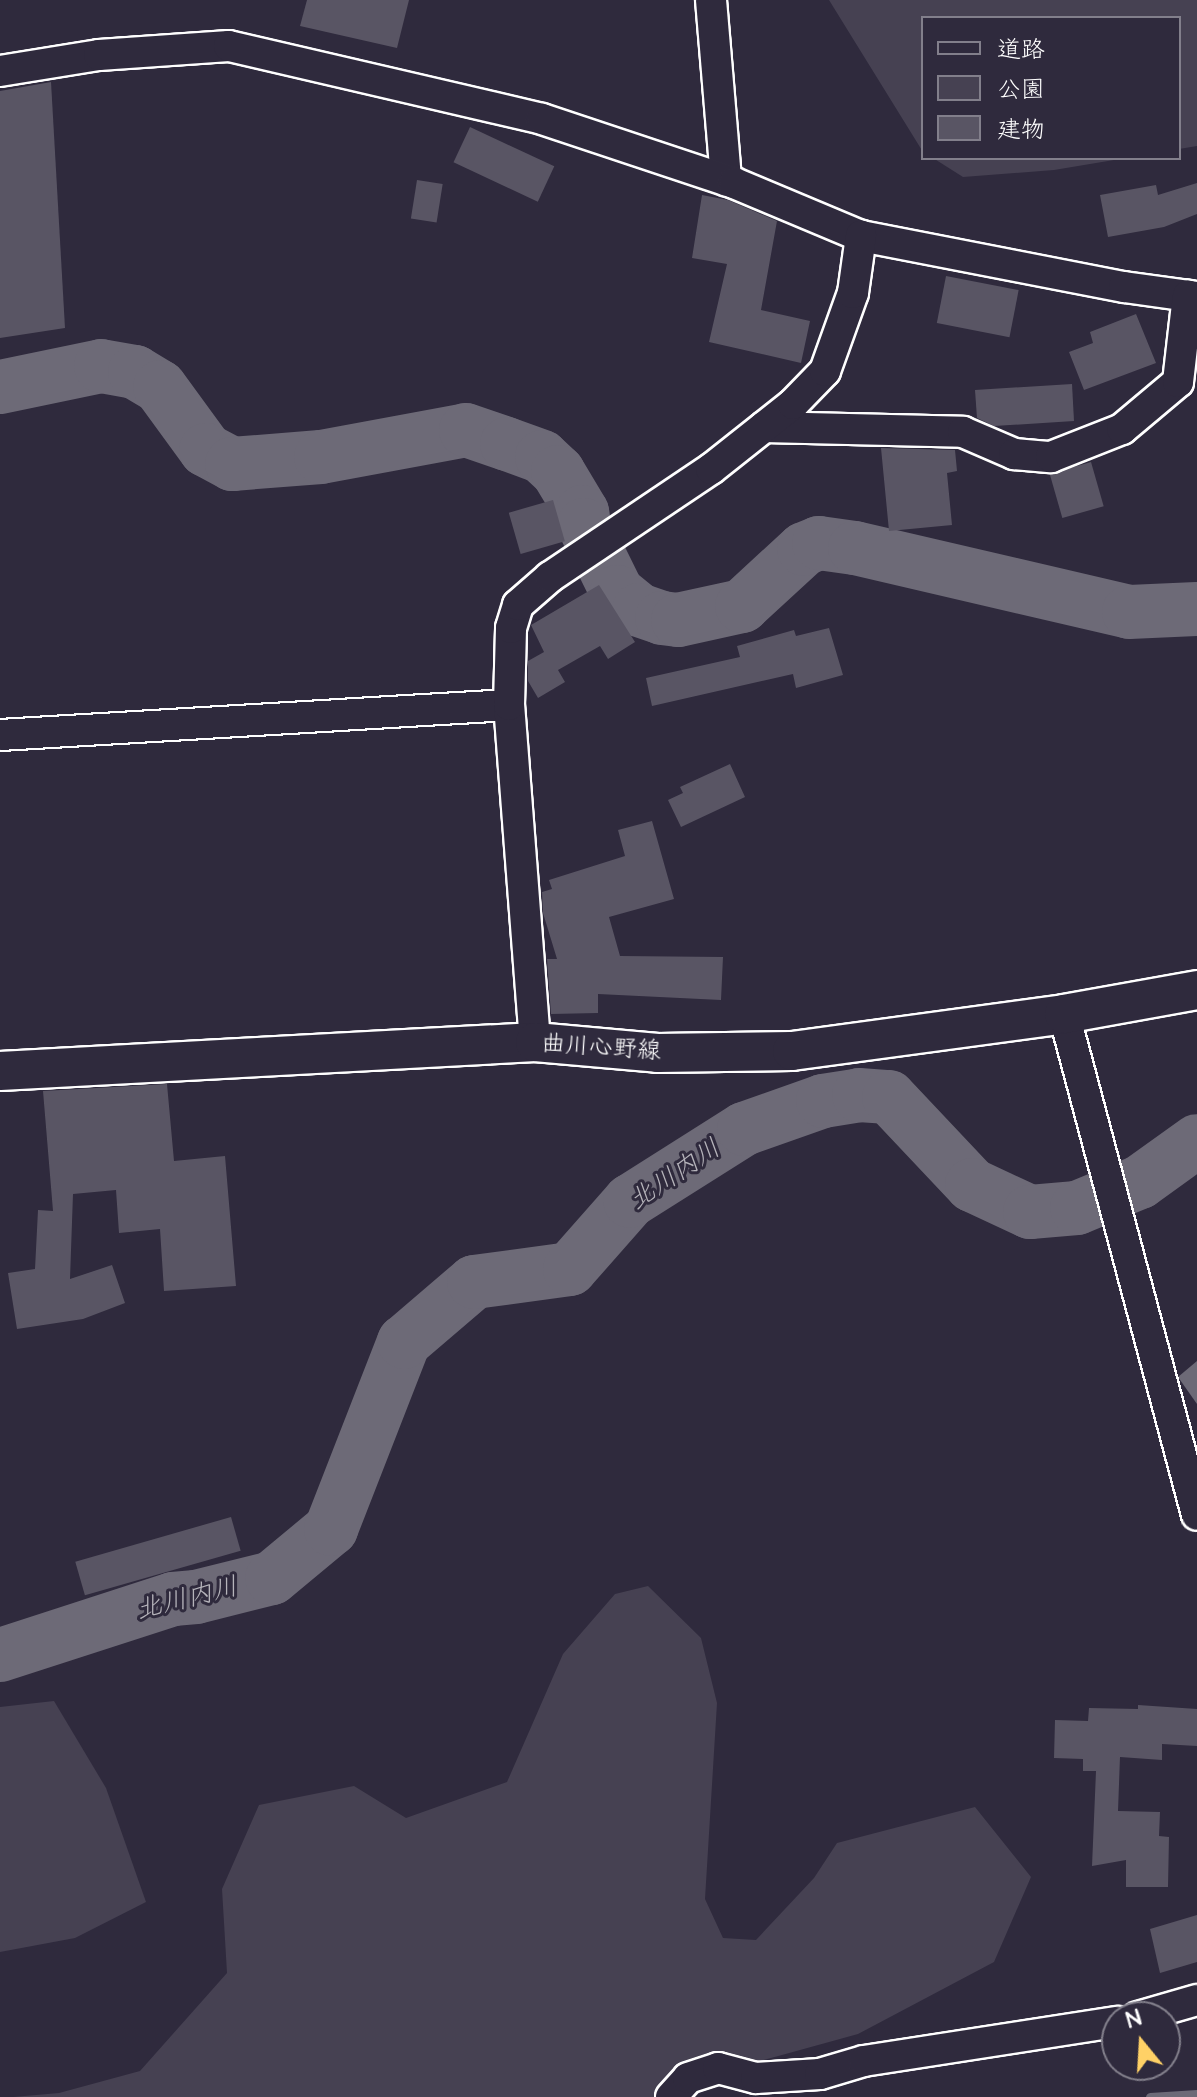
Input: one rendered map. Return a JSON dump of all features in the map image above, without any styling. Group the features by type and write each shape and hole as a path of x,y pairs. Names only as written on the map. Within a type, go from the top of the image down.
{"main road":[{"name":"曲川心野線","path":"0,1071 535,1042 658,1053 792,1051 1064,1014 1197,990"}],"street":[{"path":"711,0 726,180"},
{"path":"0,71 99,55 229,46 542,119 726,180 861,236 1192,297 1178,382 1122,429 1051,457 1014,454 963,432 764,427"},
{"path":"535,1042 509,705 511,628 518,605 550,577 711,469 764,427 825,371 853,293 861,236"},
{"path":"0,735 509,705"},
{"path":"1064,1014 1197,1515"},
{"path":"671,2097 688,2078 718,2068 756,2078 820,2074 864,2061 1101,2024"}],"green space":[{"path":"829,0 1197,0 1197,146 1181,149 1181,16 921,16 921,149"},
{"path":"936,160 1114,160 1054,170 963,177"},
{"path":"648,1586 701,1638 717,1703 705,1899 723,1938 756,1940 814,1878 837,1843 975,1807 1031,1877 994,1962 858,2034 699,2078 675,2097 13,2097 59,2093 140,2071 227,1973 222,1889 259,1805 354,1786 406,1818 507,1782 563,1654 615,1594"},
{"path":"54,1701 106,1788 146,1902 75,1938 0,1952 0,1707"}],"shaded area":[{"path":"1197,1361 1197,1404 1178,1377"}],"building":[{"path":"307,0 409,0 397,48 300,26"},
{"path":"51,82 65,328 0,338 0,91"},
{"path":"470,127 554,166 538,202 454,162"},
{"path":"417,180 443,184 437,223 411,219"},
{"path":"1197,183 1197,214 1164,227 1108,237 1100,195 1156,185 1158,195"},
{"path":"702,195 728,200 777,221 761,310 810,321 801,363 709,342 727,264 692,258"},
{"path":"946,276 1019,290 1009,337 937,323"},
{"path":"1136,314 1156,363 1084,390 1069,352 1093,343 1090,332"},
{"path":"1072,384 1074,421 994,426 977,418 975,390"},
{"path":"881,448 955,450 957,471 947,473 952,525 889,531"},
{"path":"1091,462 1104,506 1062,518 1050,474"},
{"path":"553,500 565,541 521,554 509,513"},
{"path":"599,585 635,642 608,659 600,646 558,670 565,682 538,698 528,681 528,661 544,652 531,625"},
{"path":"829,628 843,675 796,688 793,674 652,706 646,678 740,657 737,646 794,630 796,636"},
{"path":"730,764 745,797 681,827 668,800 683,793 680,787"},
{"path":"652,821 674,899 609,917 620,956 723,957 721,1000 598,994 598,1013 551,1014 547,959 557,959 543,913 542,892 552,889 549,880 625,856 618,830"},
{"path":"167,1084 174,1161 225,1156 236,1286 164,1291 160,1229 119,1233 116,1190 73,1194 70,1279 112,1265 125,1303 83,1319 17,1329 8,1273 35,1269 38,1210 53,1211 43,1091"},
{"path":"231,1517 241,1551 85,1595 75,1562"},
{"path":"1138,1705 1197,1709 1197,1746 1162,1744 1162,1760 1120,1757 1118,1811 1160,1812 1159,1836 1169,1837 1168,1887 1126,1887 1126,1860 1092,1866 1096,1771 1083,1771 1083,1759 1054,1758 1055,1720 1088,1721 1089,1708 1138,1709"},
{"path":"1197,1915 1197,1962 1160,1973 1150,1929"}],"waterway":[{"path":"0,387 101,366 135,372 160,387 206,450 232,464 321,457 466,430 507,444 542,457 558,472 582,512 584,525 617,592 639,610 662,618 678,620 742,606 804,549 819,543 855,548 1129,612 1197,609"},
{"name":"北川内川","path":"0,1655 173,1599 196,1597 272,1578 331,1529 404,1342 474,1282 570,1269 630,1201 744,1129 823,1101 859,1095 889,1097 972,1185 1030,1212 1077,1208 1140,1182 1197,1141"},
{"path":"1150,2097 1197,2094"}]}
